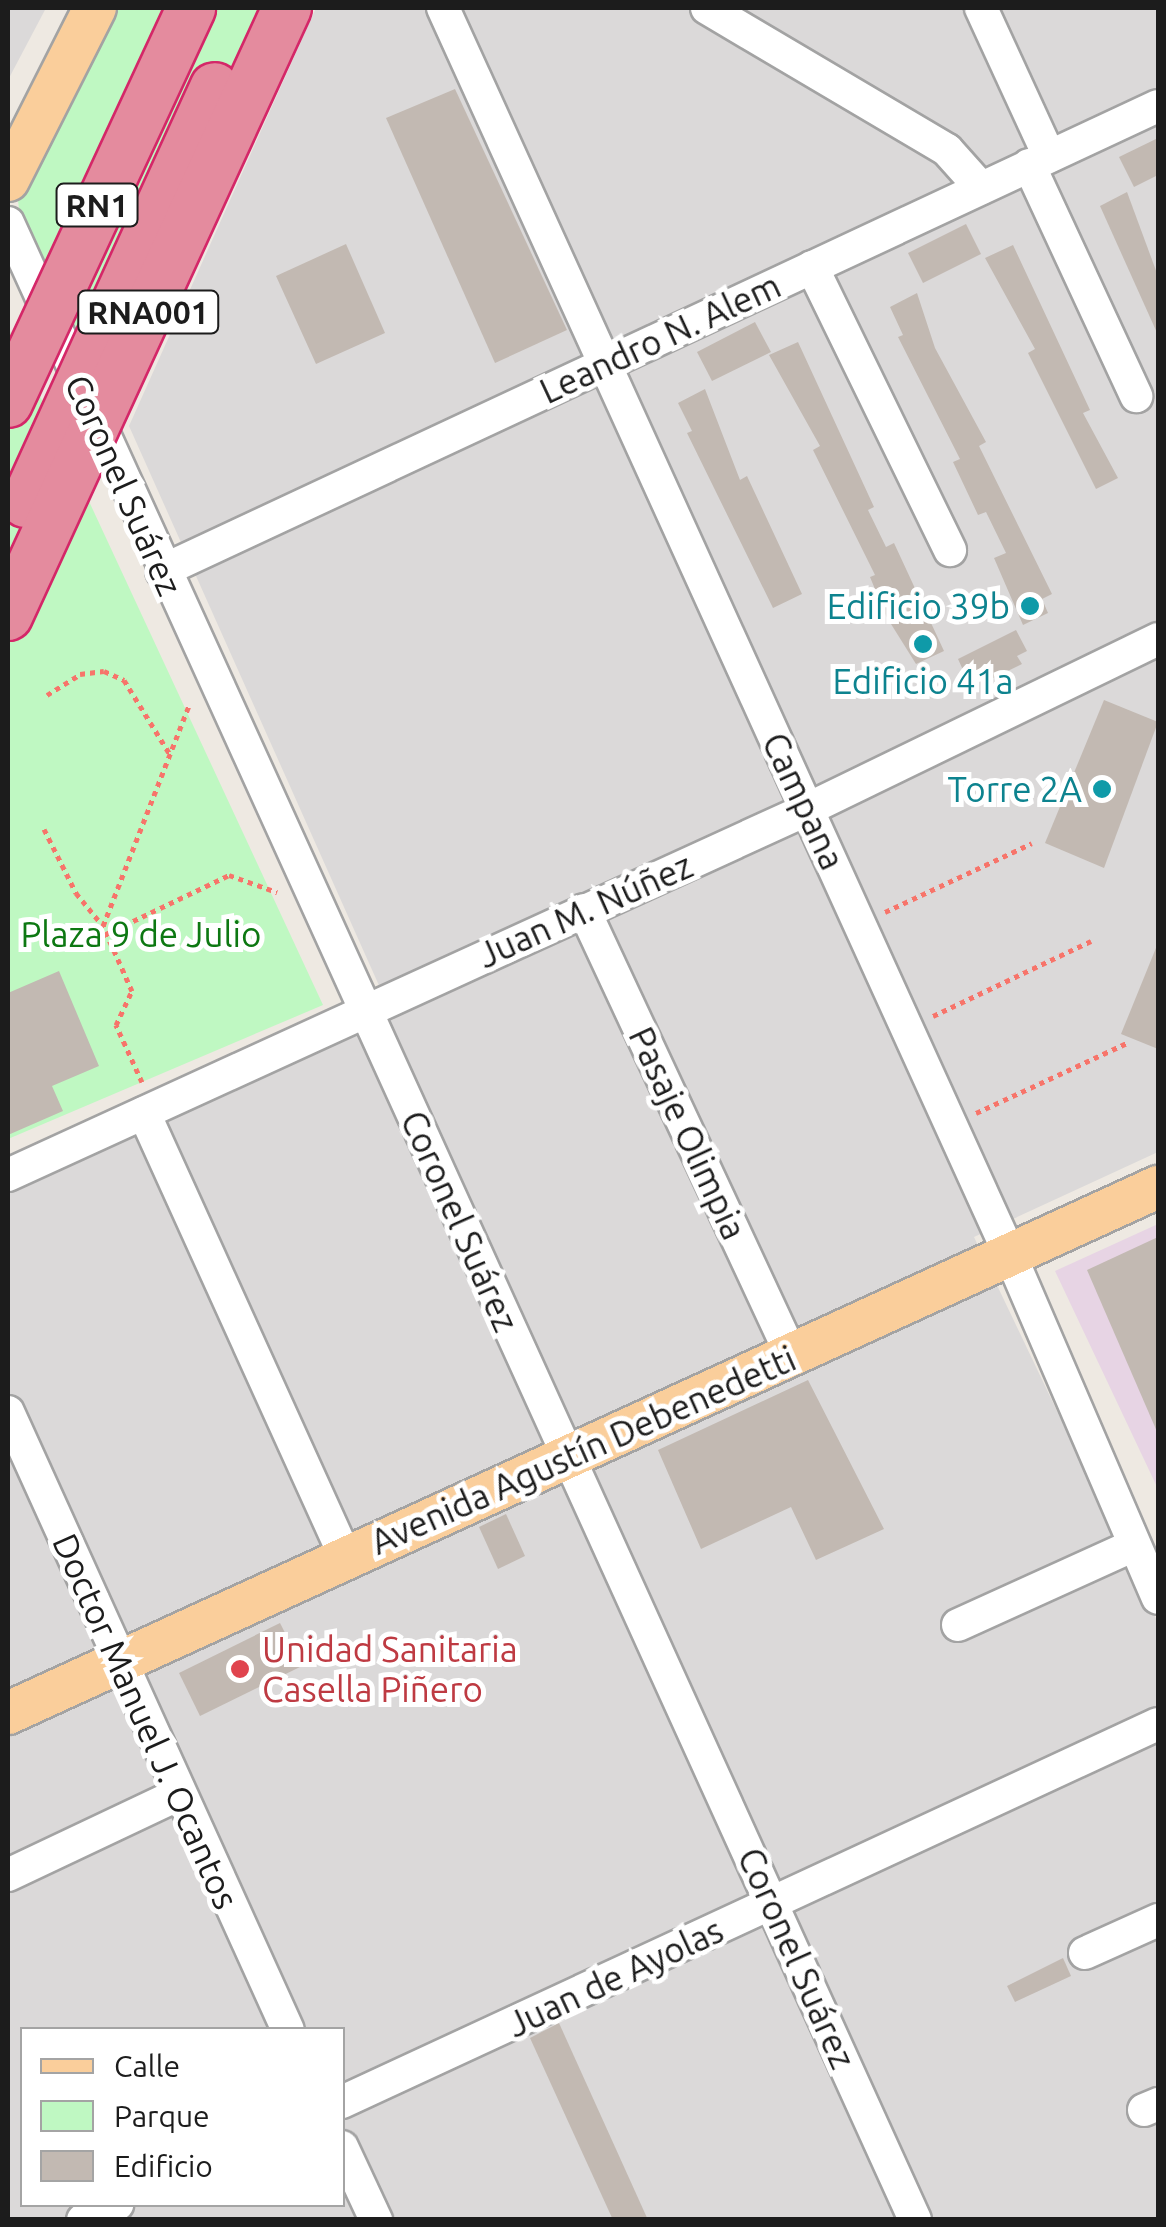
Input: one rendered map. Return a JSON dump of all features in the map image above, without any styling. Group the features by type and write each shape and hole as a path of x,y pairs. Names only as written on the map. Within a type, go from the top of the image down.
{"highway":[{"name":"RN1","path":"8,404 191,8"},
{"name":"RN1","path":"8,544 252,8"},
{"name":"RNA001","path":"8,616 288,8"}],"main road":[{"path":"8,180 95,8"},
{"name":"Avenida Agustín Debenedetti","path":"8,1713 1158,1187"}],"street":[{"name":"Campana","path":"443,8 1011,1257 1158,1598"},
{"path":"706,8 947,150 981,188"},
{"path":"980,8 1136,396"},
{"name":"Leandro N. Alem","path":"162,571 1158,106"},
{"name":"Coronel Suárez","path":"8,223 162,571 774,1904 915,2220"},
{"path":"812,267 950,550"},
{"name":"Juan M. Núñez","path":"8,1174 808,809 1158,639"},
{"name":"Pasaje Olimpia","path":"584,910 792,1356"},
{"path":"149,1110 346,1558"},
{"name":"Doctor Manuel J. Ocantos","path":"8,1412 117,1663 287,2027"},
{"path":"958,1625 1134,1545"},
{"name":"Juan de Ayolas","path":"345,2101 1158,1724"},
{"path":"8,1875 177,1794"},
{"path":"1086,1953 1158,1920"},
{"path":"345,2153 376,2220"}],"path":[{"path":"47,695 80,674 104,672 124,680 170,754"},
{"path":"104,930 190,703"},
{"path":"44,829 76,893 104,930 132,991 116,1025 149,1110"},
{"path":"860,924 1032,842"},
{"path":"104,930 229,876 277,892"},
{"path":"907,1028 1090,942"},
{"path":"951,1125 1127,1043"}],"shaded area":[{"path":"8,8 46,8 8,80"},
{"path":"316,8 1158,8 1158,1152 974,1237 1158,1623 1158,2219 8,2219 8,1187 394,1019 129,426"},
{"path":"1158,1224 1158,1489 1055,1271"}],"green space":[{"path":"113,8 297,8 116,400 22,229 16,187"},
{"name":"Plaza 9 de Julio","path":"8,327 323,1005 8,1139"}],"building":[{"path":"455,89 567,330 495,363 386,118"},
{"path":"1158,138 1158,175 1134,187 1119,157"},
{"path":"1127,192 1158,276 1158,335 1100,206"},
{"path":"966,224 981,254 923,283 908,253"},
{"path":"346,244 385,333 316,364 276,276"},
{"path":"1013,245 1090,410 1083,413 1118,478 1096,489 1028,353 1035,349 985,258"},
{"path":"917,293 935,348 986,442 979,446 1052,594 1042,599 1048,613 1023,625 994,558 1006,553 986,512 978,515 953,462 960,459 898,337 903,335 890,307"},
{"path":"755,322 771,352 712,381 697,352"},
{"path":"798,342 874,507 868,510 886,547 894,543 944,651 916,664 886,616 870,577 875,575 813,450 820,446 769,355"},
{"path":"705,389 740,480 747,476 802,594 773,608 687,433 692,431 678,403"},
{"path":"1016,630 1027,651 1017,656 1022,664 983,683 979,676 968,681 958,659"},
{"name":"Torre 2A","path":"1104,700 1158,722 1104,868 1045,843"},
{"path":"1158,943 1158,1049 1121,1034"},
{"path":"59,971 99,1066 52,1086 63,1111 8,1135 8,993"},
{"path":"1158,1237 1158,1434 1087,1270"},
{"path":"808,1380 884,1529 816,1560 791,1507 701,1549 658,1450"},
{"path":"506,1514 525,1556 498,1569 479,1527"},
{"name":"Unidad Sanitaria Casella Piñero","path":"280,1623 302,1666 200,1716 179,1673"},
{"path":"1063,1958 1071,1976 1015,2002 1007,1986"},
{"path":"559,2023 648,2220 613,2220 530,2038"}],"place":[{"name":"Edificio 39b","path":"1030,606"},
{"name":"Edificio 41a","path":"923,644"},
{"name":"Torre 2A","path":"1102,789"},
{"name":"Unidad Sanitaria Casella Piñero","path":"240,1669"}]}
